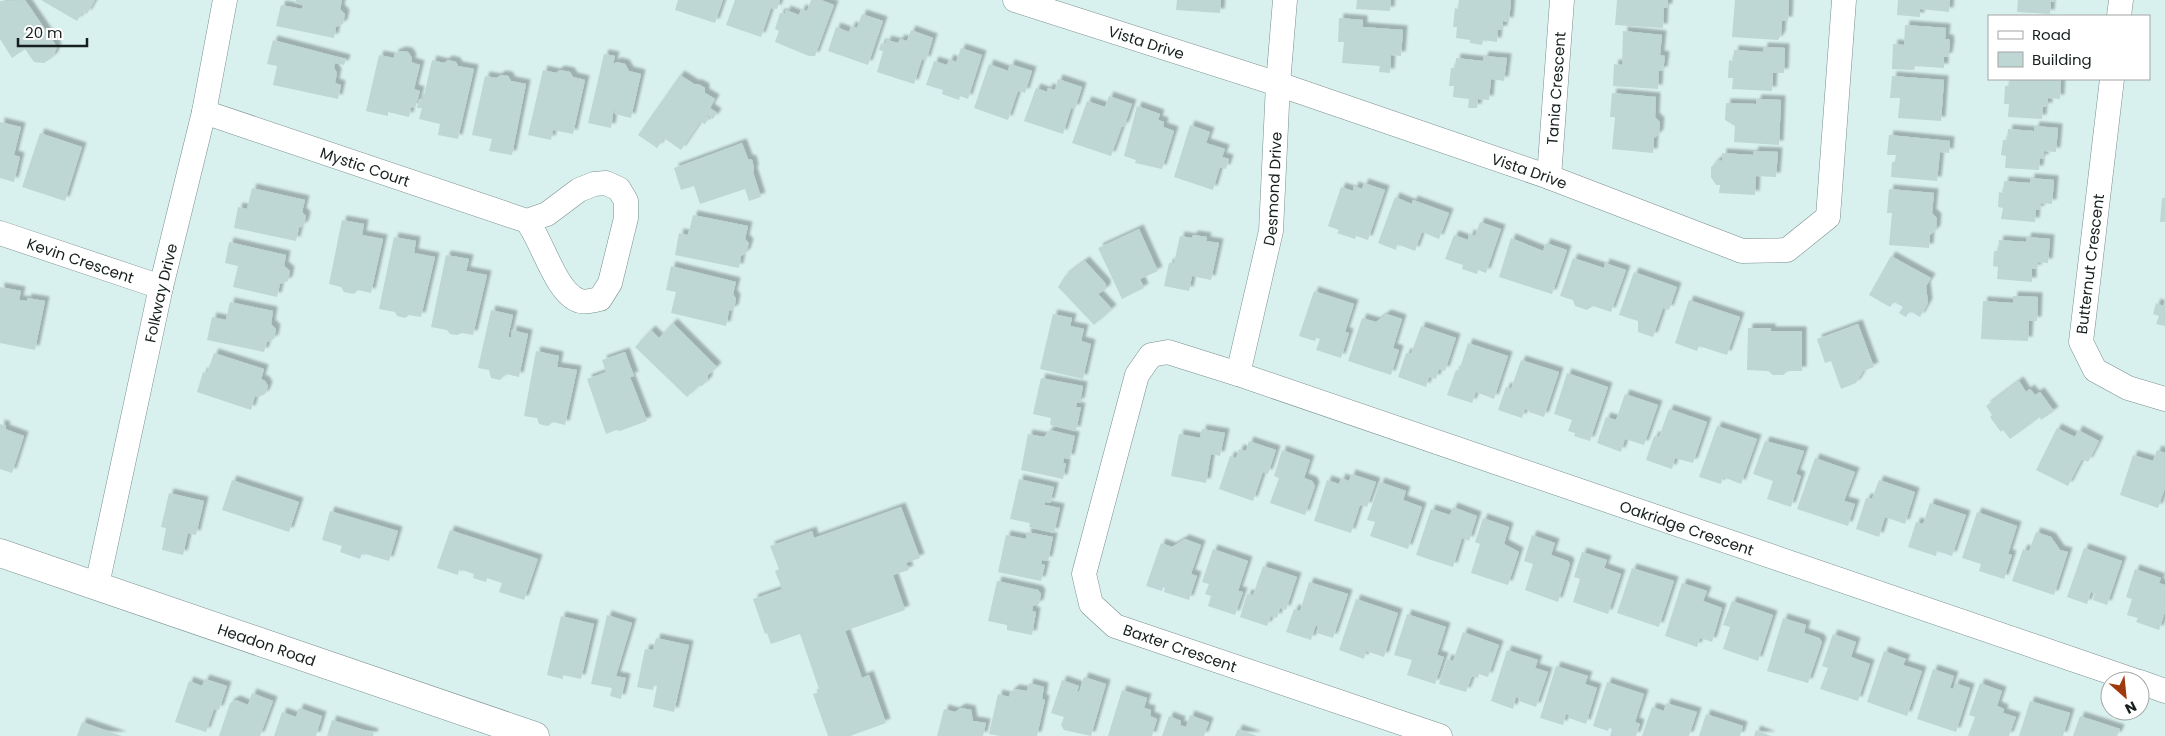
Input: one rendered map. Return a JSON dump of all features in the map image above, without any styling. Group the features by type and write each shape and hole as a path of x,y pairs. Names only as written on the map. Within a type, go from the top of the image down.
{"street":[{"name":"Folkway Drive","path":"97,586 161,287 204,112 225,0"},
{"name":"Vista Drive","path":"1015,0 1278,84 1549,177 1742,251 1788,250 1828,216 1844,0"},
{"name":"Desmond Drive","path":"1238,374 1271,231 1278,84 1285,0"},
{"name":"Tania Crescent","path":"1549,177 1562,0"},
{"path":"2119,15 2121,0"},
{"name":"Butternut Crescent","path":"2112,80 2080,342 2094,370 2128,388 2165,399"},
{"name":"Mystic Court","path":"204,112 527,221"},
{"path":"594,184 606,184 619,189 626,201 626,218 610,283 600,299 582,302 568,295 536,233 527,221 547,214 579,190 594,184"},
{"name":"Kevin Crescent","path":"0,233 161,287"},
{"name":"Baxter Crescent","path":"1238,374 1168,352 1150,355 1137,375 1084,574 1091,604 1115,626 1440,736"},
{"name":"Oakridge Crescent","path":"1238,374 2107,671"},
{"name":"Headon Road","path":"0,553 534,736"},
{"path":"2150,686 2165,691"}],"building":[{"path":"25,0 57,47 53,57 44,63 34,62 25,49 12,58 0,39 0,1"},
{"path":"41,0 95,0 87,14 83,12 77,21"},
{"path":"296,0 342,0 340,9 345,14 343,24 336,27 334,38 276,26 281,5 302,9 303,5 295,3"},
{"path":"678,0 723,0 715,23 675,10"},
{"path":"735,0 780,0 777,9 771,8 761,37 726,25"},
{"path":"811,0 821,0 834,5 815,56 809,56 775,42 779,31 775,29 780,13 785,14 786,10 799,15 801,9 807,11"},
{"path":"1177,0 1221,0 1220,13 1176,10"},
{"path":"1357,0 1391,0 1390,11 1356,9"},
{"path":"1459,0 1511,0 1509,22 1503,21 1503,30 1498,30 1497,42 1483,40 1482,45 1470,43 1470,40 1456,38 1457,27 1453,27 1455,8 1458,9"},
{"path":"1617,0 1668,0 1668,8 1664,8 1663,28 1615,25"},
{"path":"1735,0 1789,0 1788,21 1782,21 1781,35 1778,40 1732,37"},
{"path":"1898,0 1950,0 1949,12 1920,9 1920,17 1897,15"},
{"path":"2018,0 2055,0 2055,2 2051,2 2050,14 2017,12"},
{"path":"862,14 883,21 868,65 828,51 836,27 849,32 851,26 857,28"},
{"path":"1339,18 1363,20 1363,27 1403,30 1401,56 1391,55 1390,73 1379,72 1380,66 1342,63 1344,42 1338,42"},
{"path":"1905,25 1946,28 1945,39 1949,39 1950,45 1948,57 1944,57 1944,68 1915,66 1914,70 1892,69 1893,44 1904,45"},
{"path":"911,30 933,38 926,61 922,59 914,84 877,72 883,51 879,50 881,43 885,45 887,40 898,43 900,39 907,41"},
{"path":"1623,31 1662,35 1660,55 1665,56 1663,71 1659,71 1658,89 1613,86 1614,64 1622,65"},
{"path":"273,40 346,59 344,65 335,63 334,68 337,73 335,83 341,85 338,99 273,85 277,66 267,64"},
{"path":"1763,47 1785,48 1784,73 1773,73 1772,91 1732,89 1733,78 1728,78 1729,60 1733,61 1734,50 1763,52"},
{"path":"961,48 982,55 968,99 960,96 959,100 942,94 943,90 926,85 934,61 947,65 949,59 956,62"},
{"path":"401,51 408,52 412,58 411,62 420,65 414,89 420,91 415,108 411,107 409,117 388,112 388,116 366,111 379,55 394,58 394,54"},
{"path":"604,54 615,56 613,64 617,62 625,64 629,71 641,74 631,118 615,114 614,107 611,128 588,123"},
{"path":"1484,56 1507,58 1504,81 1491,79 1489,100 1478,99 1477,108 1468,108 1469,99 1453,97 1454,86 1449,86 1451,68 1455,68 1456,58 1483,61"},
{"path":"432,60 444,63 448,60 456,62 458,66 474,69 458,139 438,135 440,124 419,119 422,108 417,108 419,99 423,100"},
{"path":"989,64 1008,71 1010,64 1032,71 1025,93 1018,91 1008,120 974,108"},
{"path":"543,70 556,73 560,70 570,72 573,77 585,80 573,134 553,130 551,140 528,135"},
{"path":"501,75 508,76 511,81 526,84 512,155 489,151 492,139 472,135 485,76 497,78"},
{"path":"680,75 694,84 705,88 705,93 715,99 710,108 717,113 713,119 706,114 709,118 705,124 700,122 681,150 664,138 657,148 638,135"},
{"path":"1892,76 1944,80 1941,121 1898,118 1900,98 1890,98"},
{"path":"1058,79 1082,87 1075,109 1071,108 1063,134 1024,121 1036,88 1047,92 1048,88 1055,90"},
{"path":"2010,80 2061,80 2060,99 2048,98 2048,107 2043,107 2042,119 2008,117 2009,104 2004,104 2005,86 2009,86"},
{"path":"1612,93 1656,97 1655,117 1660,122 1659,134 1654,138 1653,153 1612,149 1615,117 1610,117"},
{"path":"1109,96 1132,104 1111,156 1072,143 1087,101 1105,107"},
{"path":"1757,99 1781,100 1779,145 1734,142 1735,126 1725,120 1726,103 1756,104"},
{"path":"1137,106 1160,114 1158,120 1164,122 1163,127 1174,131 1162,169 1135,163 1136,160 1124,156"},
{"path":"0,122 21,127 14,155 20,157 14,182 0,178"},
{"path":"1190,125 1210,132 1206,143 1225,149 1222,157 1229,159 1226,169 1220,167 1213,190 1174,177"},
{"path":"2035,126 2058,128 2056,152 2044,151 2044,159 2040,158 2039,170 2005,168 2006,156 2001,155 2003,140 2007,140 2008,129 2034,131"},
{"path":"40,133 82,147 65,201 22,187"},
{"path":"1889,135 1950,141 1949,153 1940,152 1937,181 1891,177 1892,162 1895,162 1896,155 1887,155"},
{"path":"742,143 748,159 752,160 753,172 761,197 749,201 745,189 700,204 694,186 681,190 674,168"},
{"path":"1754,151 1778,152 1776,177 1756,176 1755,195 1719,193 1720,185 1716,185 1711,177 1711,167 1718,160 1722,161 1722,153 1753,155"},
{"path":"2030,178 2054,180 2052,204 2041,203 2040,210 2036,210 2035,222 2001,219 2003,208 1998,207 1999,192 2003,193 2004,181 2030,183"},
{"path":"1364,183 1385,190 1368,240 1356,236 1355,239 1337,233 1339,230 1328,226 1341,187 1353,191 1354,186 1362,189"},
{"path":"252,188 305,200 302,212 306,216 304,225 299,228 296,241 234,228 238,207 247,209"},
{"path":"1889,189 1934,193 1932,213 1937,218 1936,230 1930,235 1929,248 1889,245 1892,213 1887,213"},
{"path":"1395,197 1412,204 1413,200 1449,213 1439,239 1422,232 1415,251 1397,244 1396,250 1378,243"},
{"path":"2162,198 2165,198 2165,222 2160,222"},
{"path":"693,215 748,226 745,239 749,243 746,253 741,256 739,268 675,255 679,233 688,235"},
{"path":"342,220 364,224 362,235 383,239 371,293 358,290 354,294 344,292 341,287 329,284"},
{"path":"1480,222 1501,229 1486,273 1478,270 1477,274 1462,269 1463,265 1445,259 1454,235 1468,240 1469,234 1475,236"},
{"path":"1139,229 1158,271 1140,279 1144,288 1122,299 1098,248"},
{"path":"1193,235 1207,237 1206,241 1219,243 1211,280 1192,276 1189,291 1164,286 1169,263 1174,263 1180,236 1192,238"},
{"path":"394,237 416,241 414,253 435,257 421,317 409,315 405,318 397,316 395,312 379,309"},
{"path":"2027,237 2050,239 2048,263 2038,262 2037,269 2032,269 2032,282 1997,279 1998,267 1993,266 1994,251 1998,251 1999,240 2026,242"},
{"path":"1511,238 1543,251 1546,243 1567,250 1552,294 1499,277"},
{"path":"229,242 286,255 284,266 290,271 288,281 280,284 277,297 233,287 238,266 225,263"},
{"path":"446,255 469,259 466,271 487,275 473,335 462,333 457,335 450,334 447,330 431,327"},
{"path":"1891,256 1931,278 1926,286 1928,303 1920,317 1910,311 1906,317 1899,313 1903,307 1894,302 1890,307 1869,295"},
{"path":"1573,258 1604,268 1605,263 1626,270 1611,312 1593,306 1587,310 1575,306 1573,300 1560,296"},
{"path":"1085,261 1106,284 1106,289 1098,294 1112,309 1094,325 1058,287 1065,276"},
{"path":"671,266 736,282 733,294 736,299 734,309 729,311 726,326 671,313 676,292 666,290"},
{"path":"1634,272 1677,287 1669,310 1663,308 1653,337 1638,332 1638,321 1619,315"},
{"path":"0,287 21,291 19,300 27,301 27,298 45,301 35,350 0,343"},
{"path":"1314,291 1354,304 1345,332 1349,333 1341,358 1316,350 1320,339 1316,338 1315,341 1299,336"},
{"path":"2013,296 2038,297 2037,321 2029,321 2028,341 1981,339 1983,301 2013,303"},
{"path":"1689,300 1740,317 1727,355 1699,346 1697,351 1675,343"},
{"path":"2165,300 2165,326 2156,324 2159,316 2153,314 2156,303 2163,306"},
{"path":"230,302 273,311 271,324 276,329 274,339 267,342 264,352 207,340 212,317 226,320"},
{"path":"491,310 513,315 508,337 511,337 512,330 528,334 519,377 506,374 500,380 491,378 489,370 478,368"},
{"path":"1053,314 1072,318 1070,326 1084,329 1081,341 1091,344 1083,379 1040,369"},
{"path":"1387,314 1402,319 1393,348 1399,350 1391,375 1348,361 1362,318 1376,322"},
{"path":"673,323 717,367 708,375 708,380 702,386 698,386 687,397 635,347 651,330 659,338"},
{"path":"1858,324 1874,367 1863,371 1856,383 1841,389 1831,361 1825,363 1817,339"},
{"path":"1421,326 1456,338 1445,371 1439,369 1436,379 1429,377 1426,387 1398,377 1406,353 1411,354"},
{"path":"1748,328 1771,328 1771,331 1802,331 1802,371 1788,371 1783,375 1773,375 1768,371 1747,370"},
{"path":"1468,343 1508,356 1494,399 1476,392 1472,403 1447,395 1456,370 1459,371"},
{"path":"536,351 559,356 557,367 577,370 565,425 553,422 548,426 539,424 537,418 524,416"},
{"path":"625,352 634,376 630,377 647,421 606,434 587,379 606,372 602,360"},
{"path":"214,353 264,369 261,379 268,386 265,394 259,397 255,396 251,410 197,392 203,372 207,373"},
{"path":"1521,360 1559,372 1544,417 1525,409 1522,418 1498,410 1506,387 1511,389"},
{"path":"1567,373 1608,387 1590,441 1574,436 1575,433 1568,431 1572,420 1554,414"},
{"path":"1041,378 1083,386 1080,403 1077,402 1076,407 1081,407 1076,431 1050,425 1051,418 1033,414"},
{"path":"2019,381 2026,392 2030,389 2035,395 2040,392 2054,411 2041,420 2040,417 2010,439 2003,430 2001,432 1990,417 1992,415 1986,406"},
{"path":"1625,394 1658,405 1644,445 1625,439 1621,452 1597,443 1606,417 1616,420"},
{"path":"1669,409 1707,422 1693,463 1675,458 1672,469 1646,460 1654,436 1659,437"},
{"path":"0,424 6,426 5,429 24,436 12,473 0,469"},
{"path":"1717,426 1757,439 1741,484 1723,477 1721,484 1699,477"},
{"path":"2057,428 2075,437 2078,430 2099,441 2088,462 2082,459 2068,486 2036,470"},
{"path":"1202,429 1225,433 1220,456 1211,454 1206,483 1171,476 1179,434 1200,438"},
{"path":"1050,430 1075,436 1070,459 1064,458 1063,463 1066,463 1063,479 1021,470 1028,434 1044,437"},
{"path":"1249,441 1276,450 1268,474 1263,472 1253,501 1219,489 1230,456 1236,458 1239,449 1246,451"},
{"path":"1765,441 1804,451 1796,474 1801,476 1791,507 1767,499 1773,481 1753,474"},
{"path":"1282,450 1310,460 1304,478 1312,481 1315,486 1305,515 1270,503 1279,478 1274,476"},
{"path":"2157,450 2165,453 2165,488 2158,508 2120,495 2133,455 2153,461"},
{"path":"1815,458 1855,472 1844,501 1855,504 1848,526 1797,509"},
{"path":"1351,474 1376,482 1367,507 1360,505 1351,533 1314,521 1327,480 1339,484 1341,478 1349,481"},
{"path":"1019,479 1054,487 1050,503 1045,502 1045,505 1060,508 1054,533 1029,527 1030,523 1010,519"},
{"path":"232,480 299,502 289,532 222,510"},
{"path":"1879,480 1915,492 1905,524 1885,517 1879,537 1856,529 1866,498 1872,499"},
{"path":"1380,482 1406,491 1403,500 1422,507 1408,549 1370,536 1375,522 1367,520"},
{"path":"169,493 204,501 196,535 188,533 183,555 162,550 166,528 161,527"},
{"path":"1930,503 1966,515 1952,556 1937,551 1936,556 1908,547 1916,522 1923,524"},
{"path":"901,507 920,558 906,563 909,570 893,575 905,610 845,631 862,678 869,675 886,723 850,736 828,736 813,694 820,692 800,634 771,644 767,633 765,634 753,599 782,589 775,571 779,569 770,546 812,531 814,538"},
{"path":"1453,507 1477,516 1469,541 1462,538 1453,567 1416,555 1431,509 1450,515"},
{"path":"330,511 398,531 389,561 362,553 360,559 340,552 342,546 322,540"},
{"path":"1977,512 2017,526 2008,554 2012,555 2004,579 1979,571 1981,564 1962,558"},
{"path":"1483,518 1509,527 1504,544 1519,552 1508,585 1471,573 1480,544 1475,542"},
{"path":"450,530 538,559 524,600 499,592 502,583 487,578 486,582 473,578 474,574 459,569 458,575 437,568"},
{"path":"1027,532 1053,537 1048,561 1042,560 1041,564 1045,565 1041,581 998,572 1006,535 1026,539"},
{"path":"2036,532 2051,537 2060,550 2068,552 2054,595 2012,581 2023,549 2029,551"},
{"path":"1532,535 1555,543 1551,555 1568,561 1570,564 1558,602 1525,590 1533,564 1524,561"},
{"path":"1185,539 1201,545 1191,574 1197,576 1189,600 1164,592 1165,588 1163,587 1162,591 1146,586 1161,543 1172,547"},
{"path":"2084,548 2122,561 2107,605 2093,600 2095,593 2091,592 2087,604 2067,597"},
{"path":"1213,549 1248,561 1238,591 1243,592 1235,615 1208,606 1211,596 1205,594 1209,584 1202,582"},
{"path":"1582,552 1607,560 1604,568 1621,574 1608,614 1573,602 1580,579 1574,577"},
{"path":"1263,566 1297,577 1286,610 1280,608 1277,618 1271,616 1267,626 1240,617 1247,594 1253,595"},
{"path":"1632,568 1674,581 1659,627 1617,613"},
{"path":"2135,569 2161,578 2159,583 2165,585 2165,612 2159,630 2136,622 2138,618 2127,615 2132,599 2126,597"},
{"path":"997,581 1038,590 1041,594 1039,604 1033,606 1032,611 1036,612 1032,635 1007,630 1007,625 988,621"},
{"path":"1309,582 1348,594 1333,638 1317,633 1319,627 1316,625 1311,640 1286,632 1294,609 1300,611"},
{"path":"1682,583 1707,591 1703,601 1722,608 1712,642 1700,638 1697,647 1665,636"},
{"path":"1356,599 1398,613 1384,657 1366,651 1364,659 1339,650"},
{"path":"1732,601 1773,615 1758,661 1723,649 1730,627 1723,625"},
{"path":"1407,614 1446,627 1437,655 1444,657 1435,684 1407,675 1412,660 1394,655"},
{"path":"607,615 632,623 616,676 626,678 621,699 610,696 612,688 591,684"},
{"path":"561,616 594,624 581,679 563,675 563,679 547,675"},
{"path":"1783,618 1806,625 1804,633 1819,638 1822,642 1808,683 1767,671"},
{"path":"1463,632 1499,645 1488,677 1479,674 1478,678 1472,676 1466,692 1439,684 1447,659 1453,661"},
{"path":"1833,634 1856,642 1851,657 1870,664 1858,701 1820,689 1828,668 1822,666"},
{"path":"656,638 689,645 674,712 653,707 657,686 654,685 653,690 637,687 645,649 653,650"},
{"path":"1507,650 1538,660 1535,668 1548,672 1536,707 1519,701 1520,698 1516,697 1513,709 1491,701"},
{"path":"1884,651 1906,659 1903,665 1922,671 1907,716 1867,702"},
{"path":"1556,666 1588,676 1585,684 1597,688 1586,724 1569,718 1569,715 1566,714 1563,725 1540,718"},
{"path":"1933,669 1954,676 1950,688 1953,689 1955,683 1970,688 1956,732 1917,719"},
{"path":"1084,677 1106,684 1091,736 1064,730 1061,725 1064,717 1051,713 1062,680 1079,686 1077,691 1079,692"},
{"path":"205,679 227,686 219,710 214,709 206,732 175,722 189,681 202,686"},
{"path":"1607,682 1644,694 1635,722 1640,724 1636,736 1610,736 1612,729 1609,728 1608,731 1593,726"},
{"path":"1029,683 1044,687 1042,699 1045,700 1037,736 1000,736 989,734 998,694 1009,697 1010,693 1015,689 1027,691"},
{"path":"1980,683 2002,691 1997,706 2004,709 2003,713 2016,717 2009,736 1968,736 1975,717 1969,715"},
{"path":"1122,690 1147,698 1144,708 1151,710 1150,716 1157,719 1152,736 1108,736"},
{"path":"252,693 273,701 260,736 219,736 230,703 236,700 248,705"},
{"path":"2030,701 2070,713 2063,736 2019,736"},
{"path":"1666,703 1697,712 1689,736 1642,736 1652,707 1664,711"},
{"path":"299,708 322,716 316,736 274,736 282,712 296,717"},
{"path":"961,708 971,710 973,721 986,723 983,736 937,736 944,709 955,712"},
{"path":"1706,714 1743,726 1740,736 1699,736"},
{"path":"1190,715 1209,722 1204,736 1162,736 1169,716 1181,721 1180,725 1186,727"},
{"path":"2080,716 2120,729 2117,736 2073,736"},
{"path":"332,720 374,733 373,736 327,736"},
{"path":"82,722 122,736 77,736"},
{"path":"1238,729 1257,736 1235,736"},
{"path":"1756,730 1771,736 1754,736"}]}
